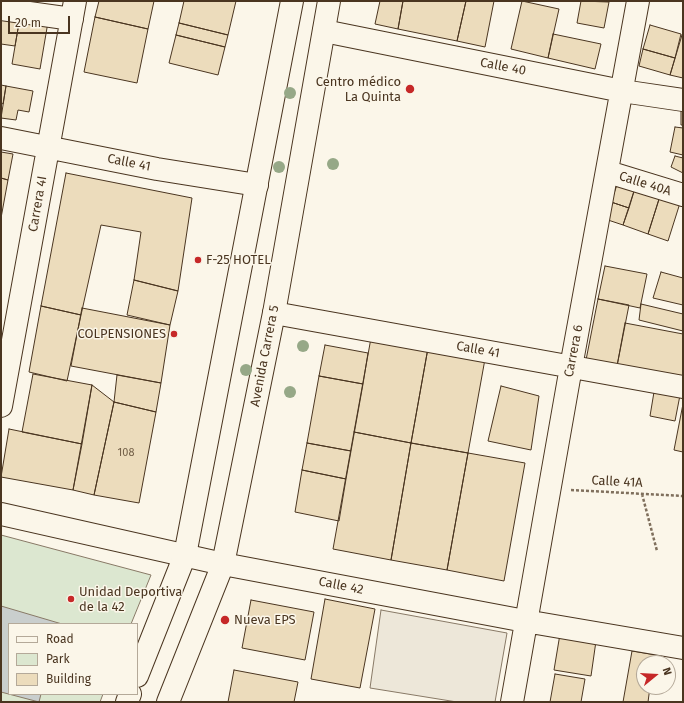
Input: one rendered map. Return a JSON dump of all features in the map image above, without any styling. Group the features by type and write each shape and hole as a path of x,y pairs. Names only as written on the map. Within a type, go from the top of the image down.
{"street":[{"path":"138,673 185,555 292,1"},
{"name":"Avenida Carrera 5","path":"168,702 223,564 274,313 329,1"},
{"name":"Carrera 6","path":"512,702 549,489 638,1"},
{"path":"1,9 74,10"},
{"name":"Carrera 4I","path":"1,406 74,10"},
{"name":"Calle 40","path":"324,31 622,91 683,100"},
{"name":"Calle 41","path":"1,138 157,169 257,185"},
{"name":"Calle 40A","path":"608,172 683,195"},
{"name":"Calle 41","path":"274,313 571,368 683,387"},
{"name":"Calle 42","path":"1,514 223,564 683,648"}],"path":[{"name":"Calle 41A","path":"549,489 683,496"},
{"path":"642,494 657,551"}],"green space":[{"name":"Unidad Deportiva de la 42","path":"1,535 151,575 131,623 8,623 8,695 103,695 100,702 1,702"}],"shaded area":[{"path":"1,606 59,623 8,623 8,694 1,692"},
{"path":"381,610 507,633 495,702 457,702 370,688"},
{"path":"12,695 41,695 39,702"}],"building":[{"path":"99,1 154,1 148,29 95,17"},
{"path":"184,1 236,1 228,35 179,23"},
{"path":"380,1 403,1 398,29 375,24"},
{"path":"403,1 466,1 457,41 398,29"},
{"path":"466,1 494,1 485,47 457,41"},
{"path":"522,1 559,9 548,58 511,49"},
{"path":"581,1 609,2 604,28 577,23"},
{"path":"1,14 20,17 15,46 1,44"},
{"path":"20,17 48,22 40,69 12,64"},
{"path":"95,17 148,29 137,83 84,72"},
{"path":"179,23 228,35 225,47 176,35"},
{"path":"650,25 681,34 675,58 643,49"},
{"path":"553,34 601,44 595,69 548,58"},
{"path":"176,35 225,47 218,75 169,63"},
{"path":"683,35 683,78 670,75"},
{"path":"643,49 675,58 670,75 639,66"},
{"path":"1,85 6,86 3,104 1,103"},
{"path":"6,86 33,91 29,112 18,110 16,120 1,118"},
{"path":"681,105 683,105 683,125 681,125"},
{"path":"675,127 683,128 683,155 670,152"},
{"path":"1,152 13,154 8,180 1,178"},
{"path":"675,156 683,158 683,173 671,167"},
{"path":"66,173 192,198 178,291 134,280 141,232 101,225 81,315 41,306"},
{"path":"1,178 8,180 1,218"},
{"path":"618,182 635,188 629,208 611,202"},
{"path":"635,188 660,196 648,234 623,225"},
{"path":"660,196 680,203 668,241 648,234"},
{"path":"611,202 629,208 623,225 605,219"},
{"path":"605,266 647,274 640,308 598,299"},
{"path":"661,272 683,278 683,305 653,298"},
{"path":"134,280 178,291 170,325 127,315"},
{"path":"598,299 629,305 617,366 586,360"},
{"path":"641,304 683,314 683,331 639,320"},
{"path":"41,306 81,315 67,381 29,372"},
{"path":"82,308 170,325 161,383 71,366"},
{"path":"625,323 683,334 683,380 617,366"},
{"path":"371,338 428,348 411,443 354,432"},
{"path":"325,345 368,353 363,384 319,376"},
{"path":"428,348 485,359 468,453 411,443"},
{"path":"33,374 92,385 82,444 22,432"},
{"path":"117,375 161,383 156,412 114,402"},
{"path":"319,376 363,384 351,451 307,443"},
{"path":"92,385 114,402 94,495 73,490"},
{"path":"501,386 539,396 531,450 488,441"},
{"path":"655,386 681,390 675,421 650,416"},
{"path":"114,402 156,412 139,503 94,495"},
{"path":"683,404 683,452 674,450"},
{"path":"9,429 82,444 73,490 1,477"},
{"path":"354,432 411,443 391,560 333,549"},
{"path":"307,443 351,451 346,479 302,470"},
{"path":"411,443 468,453 447,570 391,560"},
{"path":"468,453 525,463 504,581 447,570"},
{"path":"302,470 346,479 339,521 295,512"},
{"path":"325,599 375,609 360,688 311,679"},
{"path":"251,600 314,612 305,660 242,648"},
{"path":"561,628 597,634 591,676 554,670"},
{"path":"632,651 656,655 636,655 636,695 649,695 648,702 623,702"},
{"path":"234,670 298,682 294,702 228,702"},
{"path":"555,674 585,679 581,702 550,702"}],"place":[{"name":"Centro médico La Quinta","path":"410,89"},
{"name":"F-25 HOTEL","path":"198,260"},
{"name":"COLPENSIONES","path":"174,334"},
{"name":"Unidad Deportiva de la 42","path":"71,599"},
{"name":"Nueva EPS","path":"225,620"}]}
